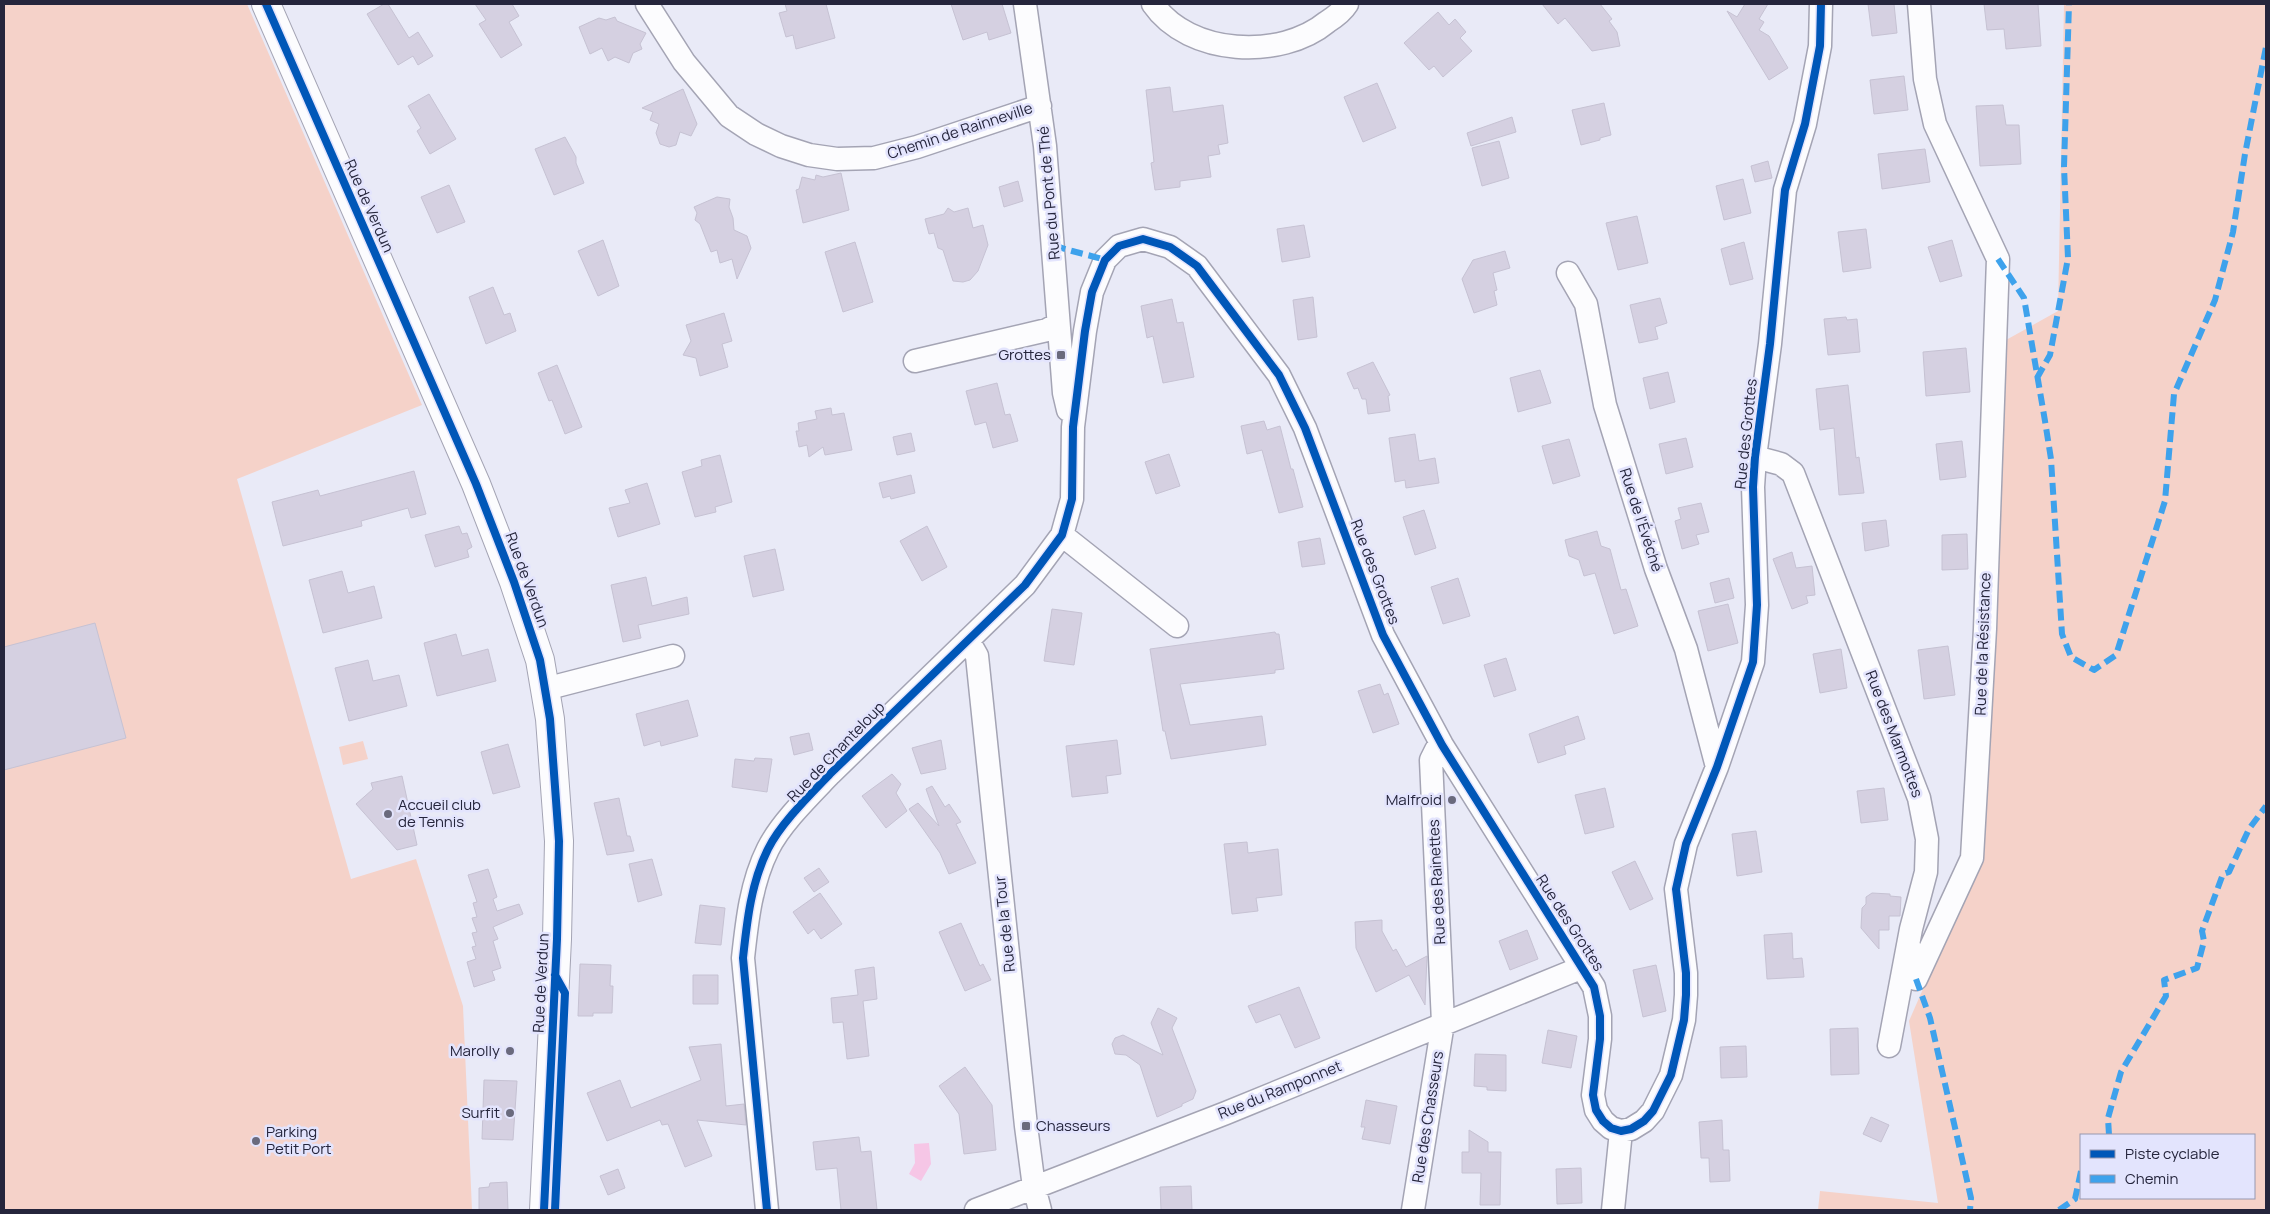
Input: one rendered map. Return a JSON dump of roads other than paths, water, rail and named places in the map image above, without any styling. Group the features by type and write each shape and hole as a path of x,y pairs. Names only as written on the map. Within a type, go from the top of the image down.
{"main road":[{"name":"Rue de Verdun","path":"266,4 476,484 516,588 540,660 556,781 558,850 557,939 544,1210"}],"street":[{"name":"Chemin de Rainneville","path":"647,4 684,62 729,116 756,134 781,146 808,154 837,159 874,158 918,147 1040,106"},
{"name":"Rue du Pont de Thé","path":"1025,4 1040,106 1055,264 1064,393 1073,428"},
{"path":"1153,4 1179,28 1202,40 1227,46 1259,48 1294,42 1310,34 1343,10 1346,4"},
{"name":"Rue des Grottes","path":"1073,428 1085,331 1092,292 1105,260 1119,246 1143,239 1170,247 1198,266 1279,376 1305,428 1384,635 1442,745 1519,871 1583,967 1594,988 1600,1016 1600,1039 1593,1095 1603,1121 1611,1128 1621,1131 1637,1125 1653,1111 1671,1075 1684,1020 1686,995 1686,973 1676,889 1686,844 1717,767 1753,662 1757,605 1753,488 1755,458 1770,344 1785,190 1805,124 1820,46 1821,4"},
{"name":"Rue de la Résistance","path":"1909,945 1909,972 1916,979 1972,858 1985,629 1998,259 1935,124 1926,79 1919,4"},
{"name":"Rue de l'Évéché","path":"1568,273 1586,304 1605,405 1656,569 1686,649 1717,767"},
{"path":"915,361 1047,330 1058,324"},
{"name":"Rue de Chanteloup","path":"767,1210 743,958 747,917 755,884 768,848 799,807 830,774 1025,585 1062,535 1072,499 1073,428"},
{"name":"Rue des Marmottes","path":"1755,458 1781,464 1793,473 1919,798 1927,839 1926,872 1917,904 1889,1046"},
{"path":"1062,535 1177,626"},
{"name":"Rue de la Tour","path":"968,640 977,656 1034,1187 1040,1210"},
{"path":"545,689 673,656"},
{"name":"Rue des Rainettes","path":"1442,745 1436,750 1431,760 1443,1023"},
{"name":"Rue du Ramponnet","path":"976,1210 1226,1113 1583,967"},
{"name":"Rue des Chasseurs","path":"1413,1210 1443,1023"},
{"path":"1613,1210 1621,1131"}],"place":[{"name":"Grottes","path":"1061,355"},
{"name":"Malfroid","path":"1452,800"},
{"name":"Accueil club de Tennis","path":"388,814"},
{"name":"Marolly","path":"510,1051"},
{"name":"Surfit","path":"510,1113"},
{"name":"Chasseurs","path":"1026,1126"},
{"name":"Parking Petit Port","path":"256,1141"}]}
